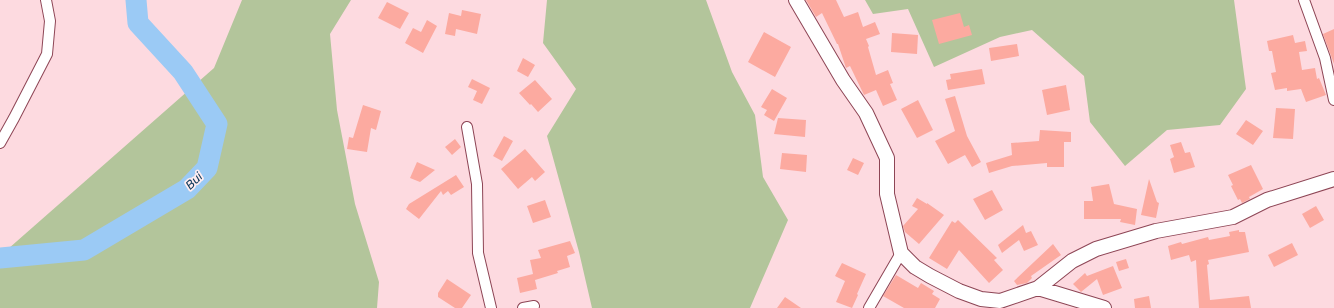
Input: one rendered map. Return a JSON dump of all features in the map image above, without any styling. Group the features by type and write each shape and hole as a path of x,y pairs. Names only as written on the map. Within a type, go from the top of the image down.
{"street":[{"path":"0,143 47,54 50,21 46,0"},
{"path":"796,0 843,80 866,113 887,158 887,194 901,253 915,267 959,291 981,299 998,304 1038,288 1072,261 1096,249 1156,231 1234,217 1267,200 1334,179"},
{"path":"1304,0 1325,58 1334,100"},
{"path":"467,127 477,184 478,253 491,308"},
{"path":"869,308 901,253"},
{"path":"1038,288 1104,308"},
{"path":"523,308 534,306"}],"green space":[{"path":"242,0 351,0 330,34 337,110 355,204 379,282 377,308 0,308 0,256 214,68"},
{"path":"547,0 706,0 732,72 755,115 763,177 788,220 750,308 592,308 579,252 547,136 576,89 543,43"},
{"path":"865,0 1234,0 1246,89 1220,125 1167,130 1125,166 1090,122 1084,76 1032,30 1000,37 934,67 908,9 873,14"}],"building":[{"path":"806,0 836,0 844,17 858,12 863,27 875,22 880,34 866,39 869,46 868,47 876,75 888,70 893,83 890,84 897,100 883,106 876,90 864,95 850,66 846,68 838,44 822,13 816,17"},
{"path":"387,2 409,13 400,29 378,18"},
{"path":"462,10 481,14 477,34 456,29 455,36 445,34 449,13 461,16"},
{"path":"960,13 964,27 969,25 972,35 939,44 932,20"},
{"path":"427,20 437,26 423,53 405,43 413,28 421,32"},
{"path":"1334,29 1334,64 1323,34"},
{"path":"764,32 791,47 775,77 748,62"},
{"path":"892,33 918,35 917,54 891,52"},
{"path":"1293,35 1295,43 1305,41 1307,51 1299,52 1302,70 1315,68 1317,79 1319,78 1326,95 1306,102 1301,89 1287,91 1287,88 1275,90 1271,73 1276,72 1272,51 1269,51 1267,41"},
{"path":"1017,44 1019,56 991,61 989,48"},
{"path":"523,58 535,65 528,77 517,71"},
{"path":"982,69 985,84 948,90 946,80 951,79 950,74"},
{"path":"472,79 490,88 482,104 473,100 477,91 468,87"},
{"path":"535,80 552,99 538,112 519,93"},
{"path":"1066,85 1070,110 1047,115 1042,90"},
{"path":"772,89 787,98 774,121 764,115 767,110 761,107"},
{"path":"955,96 967,136 981,162 972,167 965,155 948,164 935,141 955,131 945,99"},
{"path":"918,100 933,130 917,138 901,109"},
{"path":"363,105 381,111 376,130 371,128 367,152 347,149 349,137 353,138"},
{"path":"1276,108 1295,109 1293,139 1273,138"},
{"path":"778,118 806,120 805,137 774,134"},
{"path":"1246,120 1263,131 1253,145 1236,134"},
{"path":"1040,130 1071,132 1071,142 1064,142 1064,167 1047,167 1047,163 1012,166 989,173 986,163 1012,155 1011,143 1039,141"},
{"path":"504,136 513,141 502,161 493,156"},
{"path":"455,139 461,147 452,155 445,147"},
{"path":"1181,142 1185,153 1190,152 1195,167 1174,173 1170,159 1174,157 1170,145"},
{"path":"525,149 545,172 535,181 532,177 518,189 501,169"},
{"path":"782,153 807,155 806,172 780,169"},
{"path":"853,158 864,163 858,175 847,170"},
{"path":"417,162 435,170 420,182 410,178"},
{"path":"1251,165 1263,189 1242,203 1240,199 1238,200 1231,186 1233,185 1228,175"},
{"path":"456,175 464,187 451,195 448,191 443,195 441,191 419,219 406,209 409,204"},
{"path":"1149,179 1157,202 1159,203 1156,218 1141,215"},
{"path":"1109,184 1114,204 1137,209 1135,225 1120,222 1121,219 1084,219 1084,201 1093,201 1091,187"},
{"path":"992,190 1003,210 985,220 973,199"},
{"path":"917,198 944,215 919,244 905,232 903,226 918,209 912,206"},
{"path":"545,200 551,217 533,223 527,206"},
{"path":"1316,206 1324,220 1310,228 1302,214"},
{"path":"958,220 997,258 994,260 1003,270 989,283 959,250 947,269 929,258 952,221 955,223"},
{"path":"1023,225 1026,233 1031,231 1038,245 1024,251 1019,240 1002,253 998,245"},
{"path":"1239,230 1239,232 1245,232 1249,252 1208,260 1209,264 1207,265 1210,300 1249,296 1251,308 1199,308 1196,260 1191,262 1189,255 1171,260 1168,246 1208,237 1209,240 1230,236 1229,232"},
{"path":"570,241 575,253 567,256 570,267 557,271 558,273 535,280 537,289 520,293 517,278 533,274 530,260 541,258 538,250"},
{"path":"1292,243 1298,255 1274,267 1268,255"},
{"path":"1053,244 1061,255 1031,276 1032,278 1027,283 1017,285 1014,281"},
{"path":"1126,259 1129,268 1119,271 1116,262"},
{"path":"842,263 866,274 852,308 836,302 845,281 835,276"},
{"path":"1113,266 1122,288 1103,295 1097,279 1081,292 1073,284 1085,273 1087,276"},
{"path":"896,275 918,288 921,283 934,291 932,294 940,299 935,308 904,308 883,296"},
{"path":"447,279 471,295 462,308 455,308 438,297 438,293"},
{"path":"1149,296 1151,308 1135,308 1134,299"},
{"path":"785,297 801,308 777,308"}],"waterway":[{"name":"Bui","path":"0,258 84,250 187,189 207,168 217,124 183,72 138,23 136,0"}]}
